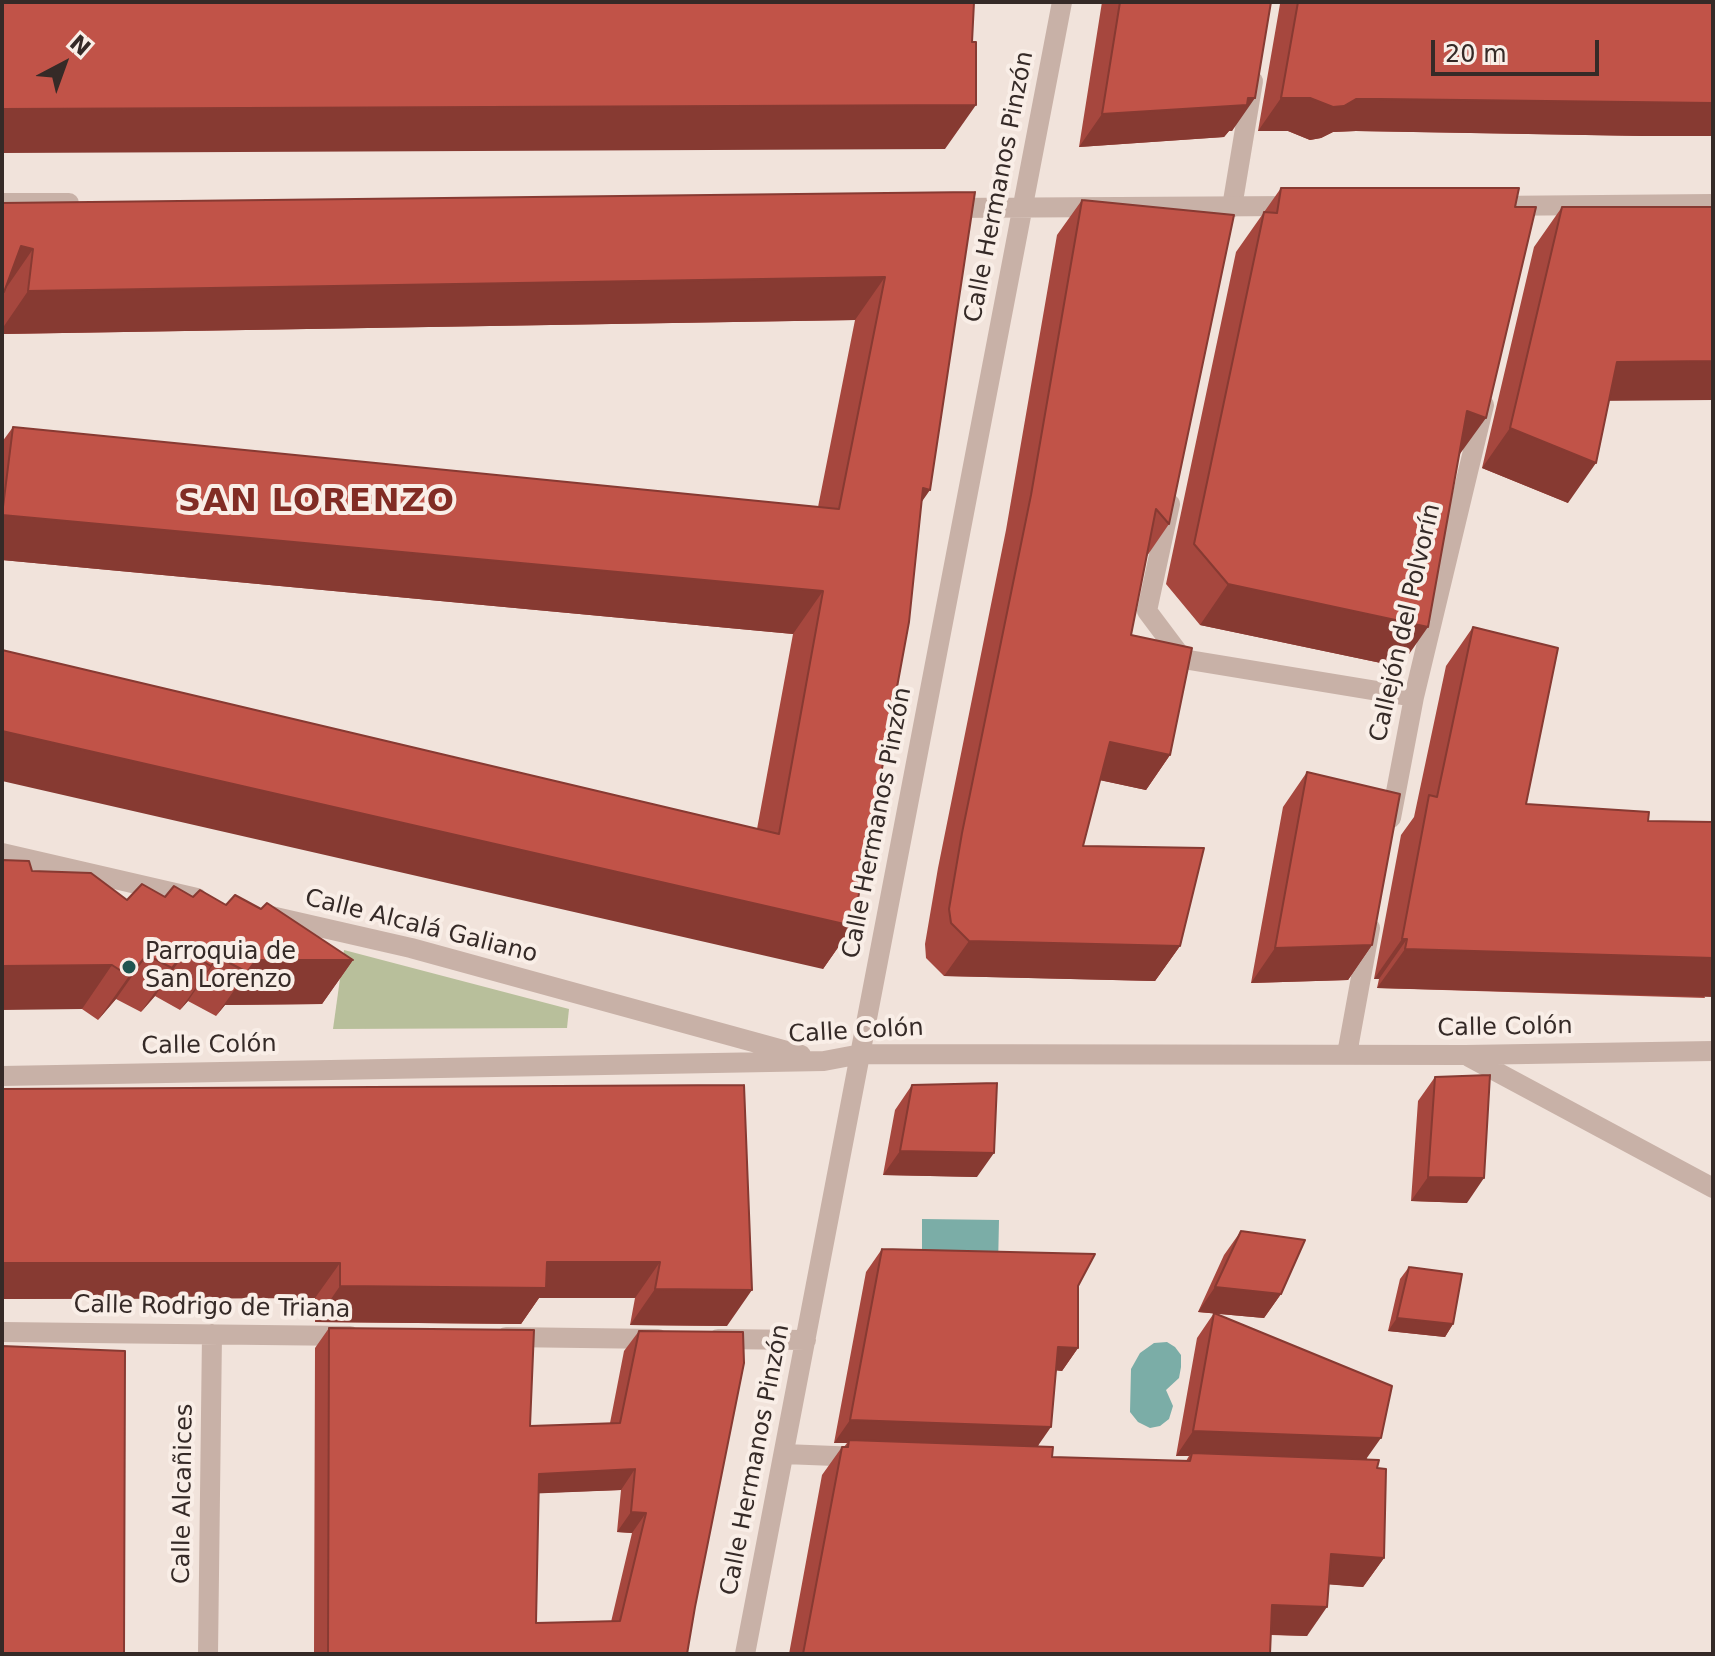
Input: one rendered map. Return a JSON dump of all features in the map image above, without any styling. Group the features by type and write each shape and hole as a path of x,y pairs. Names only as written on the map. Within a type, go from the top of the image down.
{"street":[{"name":"Calle Hermanos Pinzón","path":"745,1654 1062,2"},
{"path":"1230,214 1256,65"},
{"path":"2,203 82,203"},
{"path":"1468,206 1529,213 1713,204"},
{"path":"927,208 1230,214 1310,206"},
{"name":"Callejón del Polvorín","path":"1388,837 1414,697 1487,390"},
{"path":"1173,486 1147,611 1183,659 1414,697"},
{"path":"2,853 214,902"},
{"name":"Calle Alcalá Galiano","path":"244,910 411,948 824,1061"},
{"path":"1347,1054 1373,914"},
{"name":"Calle Colón","path":"2,1076 824,1061 861,1054 1465,1055 1713,1051"},
{"path":"1465,1055 1713,1188"},
{"name":"Calle Rodrigo de Triana","path":"2,1332 368,1336"},
{"name":"Calle Alcañices","path":"208,1654 212,1334"},
{"path":"493,1337 806,1340"},
{"path":"784,1454 878,1458"}],"green space":[{"path":"344,950 569,1009 567,1028 333,1029"}],"water":[{"path":"922,1219 999,1220 998,1267 922,1266"},
{"path":"1167,1342 1181,1355 1179,1378 1166,1390 1173,1406 1169,1419 1160,1426 1150,1428 1138,1422 1130,1412 1131,1369 1140,1353 1154,1343"}],"building":[{"path":"2,2 974,2 972,42 976,42 976,105 2,109"},
{"path":"1120,2 1271,2 1255,98 1248,98 1247,105 1102,114"},
{"path":"1298,2 1713,2 1713,103 1356,99 1344,106 1333,107 1310,98 1281,98"},
{"path":"1281,188 1519,188 1515,207 1536,207 1486,418 1467,411 1428,627 1228,584 1194,544 1264,212 1277,213"},
{"path":"975,192 930,490 923,488 909,622 853,926 2,731 2,650 779,834 823,591 2,515 13,427 839,509 885,277 28,291 33,249 21,246 2,292 2,203"},
{"path":"1082,200 1234,215 1169,524 1156,509 1131,635 1192,648 1170,755 1110,742 1083,846 1204,848 1180,946 969,941 951,923 949,909 1031,495"},
{"path":"1562,207 1713,207 1713,361 1617,362 1596,463 1510,428"},
{"path":"1473,627 1558,648 1526,804 1649,812 1648,821 1713,822 1713,958 1405,949 1407,939 1402,939 1429,795 1437,797"},
{"path":"1307,772 1400,794 1372,945 1275,948"},
{"path":"2,860 29,861 32,871 91,873 127,900 142,884 165,897 174,886 193,897 200,890 226,905 235,895 261,909 267,903 353,960 256,960 247,972 218,957 211,966 186,951 172,968 147,955 129,976 112,965 2,966"},
{"path":"1490,1075 1484,1178 1428,1177 1435,1077"},
{"path":"997,1083 994,1153 900,1151 912,1085"},
{"path":"744,1085 752,1290 655,1289 660,1262 547,1262 546,1288 340,1286 340,1263 2,1263 2,1089"},
{"path":"1241,1231 1305,1240 1281,1294 1215,1287"},
{"path":"882,1249 1095,1254 1078,1286 1078,1348 1058,1347 1051,1427 850,1420"},
{"path":"1409,1267 1462,1274 1453,1324 1397,1318"},
{"path":"1214,1313 1392,1386 1381,1438 1193,1431"},
{"path":"329,1328 534,1330 530,1426 620,1423 639,1331 743,1332 744,1363 687,1654 328,1654","holes":["635,1469 631,1512 646,1513 620,1621 536,1623 539,1474"]},
{"path":"2,1346 125,1351 124,1654 2,1654"},
{"path":"849,1440 1053,1447 1052,1457 1190,1461 1192,1453 1379,1460 1377,1468 1386,1469 1384,1558 1331,1554 1327,1607 1272,1605 1270,1654 803,1654 842,1447 848,1447"}],"place":[{"name":"Parroquia de San Lorenzo","path":"129,967"}],"district":[{"name":"SAN LORENZO","path":"317,503"}]}
